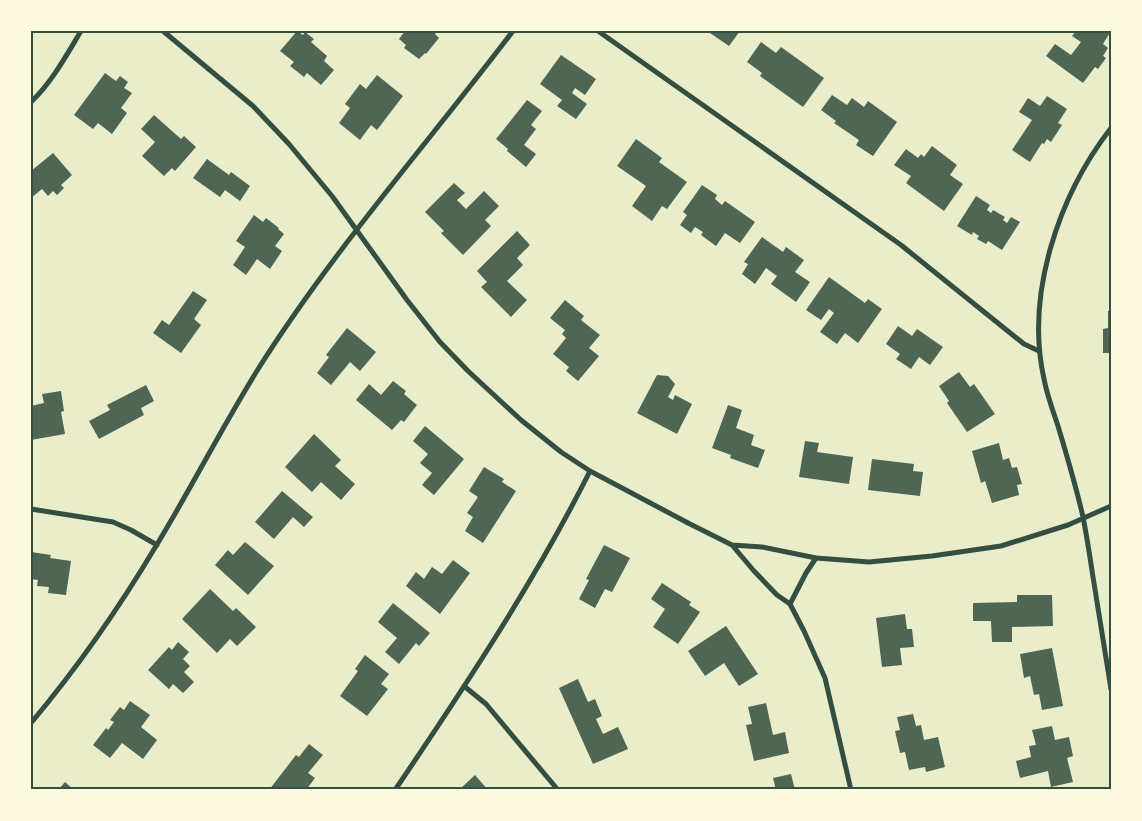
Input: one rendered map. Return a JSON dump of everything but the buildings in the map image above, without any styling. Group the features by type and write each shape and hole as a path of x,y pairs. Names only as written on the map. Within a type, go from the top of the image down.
{"street":[{"path":"31,102 57,71 81,31"},
{"path":"163,31 193,54 253,106 296,151 332,196 429,328 468,372 521,420 561,452 590,471 732,545 777,595 790,604 825,678 851,790"},
{"path":"31,723 101,633 157,545 260,365 340,249 513,31"},
{"path":"598,31 901,245 1024,344 1039,351"},
{"path":"1111,128 1090,156 1078,177 1054,237 1041,302 1039,351 1044,380 1071,468 1083,518 1111,689"},
{"path":"394,790 464,686 516,603 590,471"},
{"path":"732,545 762,547 816,558 868,562 1001,546 1068,525 1111,506"},
{"path":"31,509 113,522 157,545"},
{"path":"790,604 816,558"},
{"path":"464,686 486,704 558,790"}]}
